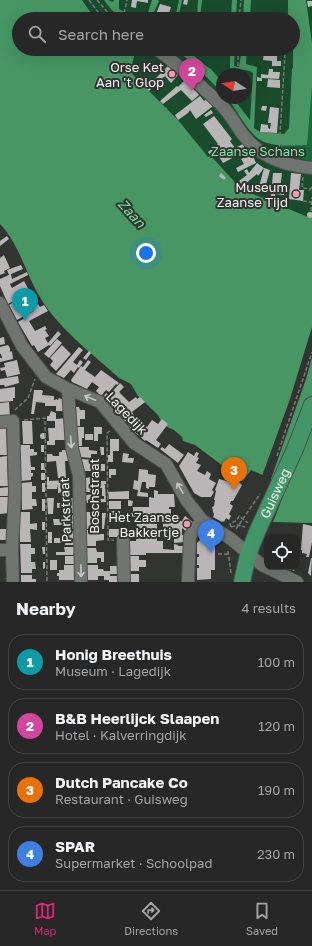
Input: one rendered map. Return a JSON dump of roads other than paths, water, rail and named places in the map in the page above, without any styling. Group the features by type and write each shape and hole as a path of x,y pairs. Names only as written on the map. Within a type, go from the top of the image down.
{"main road":[{"name":"Guisweg","path":"236,578 280,484 312,405"}],"street":[{"path":"166,56 225,109 244,137 265,156 278,162 308,168"},
{"name":"Lagedijk","path":"0,303 22,346 46,377 68,389 100,402 134,442 166,464 187,501 202,520 227,542 248,554 262,565 285,579 298,582"},
{"name":"Parkstraat","path":"68,389 72,448 79,476 81,582"},
{"path":"0,422 13,421 15,492 6,550 13,582"},
{"path":"188,582 190,536 202,520"},
{"path":"124,540 124,582"}],"water":[{"name":"Zaan","path":"0,0 82,0 90,12 12,12 12,56 134,56 131,71 133,75 178,120 208,157 211,156 241,189 312,218 312,523 273,522 287,486 251,470 243,481 195,445 183,441 182,437 174,430 163,425 158,415 138,396 131,384 119,378 88,351 67,331 49,310 36,290 13,241 0,224"},
{"path":"104,0 113,2 114,0 119,0 119,9 124,12 114,12"},
{"path":"152,0 158,0 159,1 154,12 148,12"},
{"path":"179,0 182,0 179,12 176,12"},
{"path":"198,0 202,0 201,12 197,12"},
{"path":"232,0 237,0 236,12 231,12"},
{"path":"244,0 251,0 250,12 243,12"},
{"path":"288,0 306,0 312,43 312,87 307,145 287,146 272,144 259,139 254,135 232,104 238,104 250,120 252,104 252,68 230,68 230,56 235,56 234,66 239,67 241,56 247,56 246,64 257,67 254,128 260,132 284,134 289,128 293,56 300,56 300,12 288,12"},
{"path":"184,56 194,56 211,69 216,75 216,87 193,63"}],"place":[{"name":"Orse Ket Aan 't Glop","path":"172,74"},
{"name":"B&B Heerlijck Slaapen","path":"192,91"},
{"name":"Museum Zaanse Tijd","path":"296,194"},
{"name":"Honig Breethuis","path":"25,321"},
{"name":"Dutch Pancake Co","path":"234,490"},
{"name":"Het Zaanse Bakkertje","path":"187,524"},
{"name":"SPAR","path":"211,553"}],"park label":[{"name":"Zaanse Schans","path":"258,151"}]}
